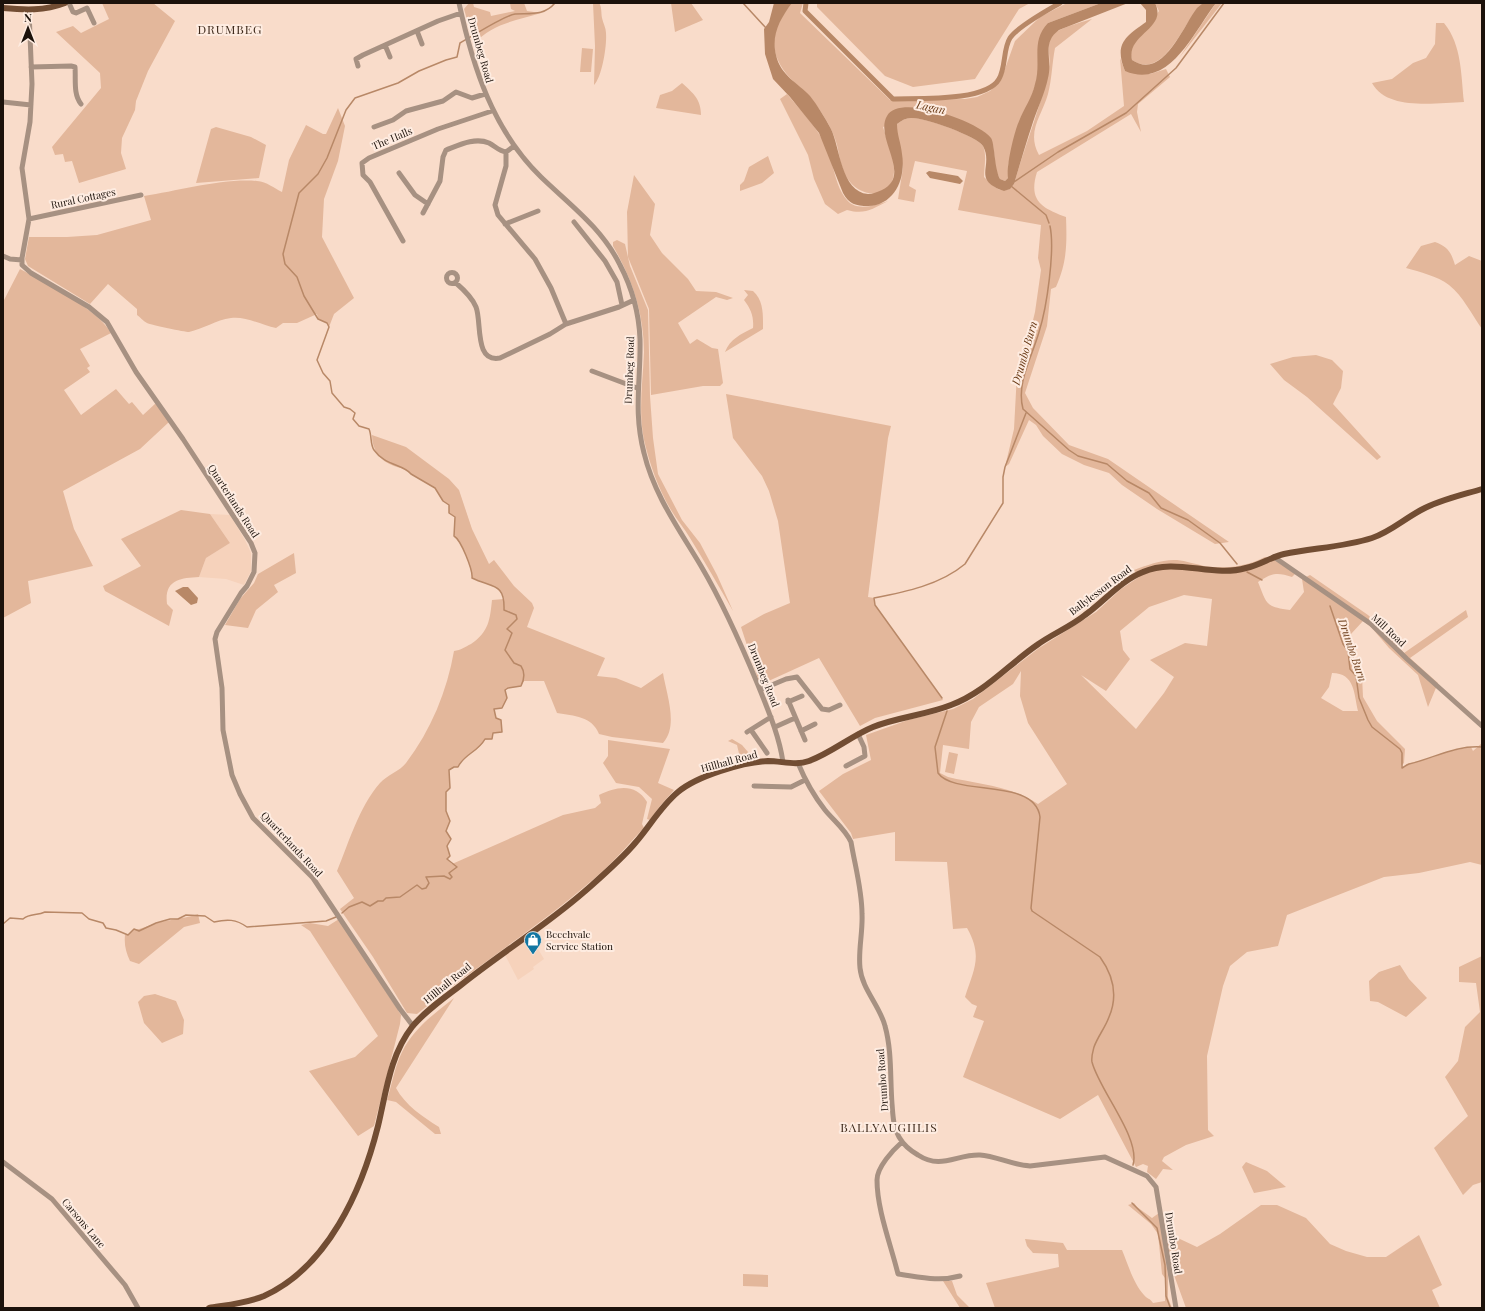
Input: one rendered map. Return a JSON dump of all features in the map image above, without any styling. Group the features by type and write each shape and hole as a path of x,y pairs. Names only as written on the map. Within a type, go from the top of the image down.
{"main road":[{"path":"3,8 29,10 48,8 65,3"},
{"name":"Ballylesson Road","path":"798,763 808,761 858,734 891,721 945,708 975,694 1038,644 1086,615 1115,589 1139,573 1149,569 1170,566 1232,571 1253,567 1274,557 1369,538 1392,529 1427,507 1482,489"},
{"name":"Hillhall Road","path":"209,1308 238,1303 264,1296 300,1271 322,1248 340,1221 371,1153 394,1062 405,1037 413,1026 428,1011 476,972 554,917 583,893 632,847 670,799 688,784 711,774 756,763 798,763"}],"street":[{"path":"69,3 73,12 76,13 87,8 94,22"},
{"name":"Drumbeg Road","path":"459,3 475,70 492,110 514,146 540,176 576,208 601,234 621,265 634,300 640,338 637,411 640,439 655,488 726,609 775,727 783,762"},
{"path":"3,256 10,259 22,260 29,219 22,168 30,122 31,105 32,67 29,10"},
{"path":"358,66 356,59 461,13"},
{"path":"417,31 422,44"},
{"path":"385,45 390,57"},
{"path":"32,67 75,67 76,92 78,100 81,104"},
{"path":"374,127 393,120 406,111 443,101 456,92 472,98 485,94"},
{"path":"3,102 31,105"},
{"name":"The Halls","path":"403,241 370,182 363,176 362,162 438,129 492,110"},
{"path":"423,213 440,181 444,153 453,148 477,141 490,144 506,152"},
{"path":"506,152 514,146"},
{"path":"506,152 506,166 495,205 498,215 535,259 551,288 566,324"},
{"path":"399,173 415,195 428,204"},
{"name":"Rural Cottages","path":"29,219 141,195"},
{"path":"505,224 538,211"},
{"path":"574,222 605,261 617,282 622,305"},
{"name":"Quarterlands Road","path":"22,260 22,265 31,273 85,304 107,322 136,372 183,439 251,543 255,553 254,572 247,586 240,593 217,632 215,639 222,688 223,730 232,775 253,818 313,878 400,1009 413,1026"},
{"path":"456,282 475,304 480,317 482,347 486,355 494,359 500,358 566,324 634,300"},
{"path":"592,371 637,388"},
{"name":"Mill Road","path":"1274,557 1371,624 1407,659 1482,726"},
{"path":"760,690 786,679 798,677 822,709 829,710 840,705"},
{"path":"802,696 788,701 805,740"},
{"path":"766,752 749,731 771,717"},
{"path":"775,727 795,718"},
{"path":"801,731 815,724"},
{"path":"846,766 865,756 864,747 858,734"},
{"name":"Drumbo Road","path":"798,763 805,780 825,810 847,835 851,842 860,892 862,914 860,968 864,983 885,1026 889,1051 893,1116 896,1130 902,1142 918,1155 934,1162 944,1162 979,1155 1018,1166 1030,1166 1105,1157 1147,1176 1156,1187 1176,1308"},
{"path":"754,786 791,787 805,780"},
{"path":"902,1142 891,1151 877,1178 882,1213 898,1274 934,1279 949,1279 960,1276"},
{"name":"Carsons Lane","path":"3,1162 52,1200 125,1286 138,1308"}],"shaded area":[{"path":"102,3 153,3 175,21 148,71 136,101 135,110 122,138 121,153 126,169 79,183 72,161 65,162 63,154 55,155 52,147 101,88 100,73 56,32 73,26 81,33 109,19"},
{"path":"469,3 473,3 474,7 490,12 491,16 515,11 511,9 510,3 524,3 527,11 541,13 497,27 489,31 474,44 464,9"},
{"path":"593,3 599,3 601,6 602,18 606,31 605,53 602,68 594,85 595,46"},
{"path":"671,3 691,3 703,20 675,32"},
{"path":"774,3 792,3 780,21 776,34 775,48 778,62 785,73 810,96 824,116 834,137 843,168 852,186 859,191 868,194 882,190 891,183 894,175 894,166 885,135 884,125 887,116 894,110 906,107 922,108 939,112 971,124 983,131 991,138 998,174 1000,179 1005,181 1008,178 1009,158 1017,126 1035,84 1037,76 1037,52 1039,37 1043,30 1048,23 1101,3 1128,3 1059,30 1050,40 1047,84 1030,130 1014,184 1010,189 1004,191 994,187 988,182 985,172 986,153 983,146 979,142 961,132 926,121 909,118 897,124 903,163 897,189 885,201 868,206 860,206 853,204 845,197 819,133 790,97 773,79 765,54 764,29 769,22"},
{"path":"792,3 803,3 800,13 890,100 965,99 977,97 990,91 1001,80 1015,41 1040,17 1067,3 1101,3 1048,23 1036,83 1030,100 1019,121 1008,166 1008,178 1005,181 1000,179 996,170 993,144 950,116 926,110 883,127 893,161 894,172 889,187 884,191 870,193 863,192 856,188 847,178 841,164 837,145 827,122 817,106 786,74 780,65 776,55 774,38 782,17"},
{"path":"817,3 1030,3 1019,9 975,79 913,87 885,76 817,7"},
{"path":"1140,3 1155,3 1157,12 1156,19 1152,26 1140,37 1132,51 1132,60 1143,65 1153,63 1162,58 1171,49 1197,8 1203,3 1216,3 1179,55 1168,65 1155,72 1141,75 1125,71 1121,54 1121,48 1127,37 1146,22 1146,10"},
{"path":"1155,3 1203,3 1173,46 1164,56 1154,63 1144,65 1132,60 1130,52 1133,44 1159,11"},
{"path":"1216,3 1222,3 1179,58"},
{"path":"1092,19 1055,48 1048,94 1036,124 1034,138 1035,146 1039,155 1087,131 1124,106 1120,58 1125,71 1150,74 1166,69 1170,77 1138,104 1137,112 1141,132 1131,114 1037,172 1034,190 1036,197 1039,202 1050,210 1066,217 1066,244 1060,278 1056,287 1051,289 1047,326 1025,393 1033,408 1069,445 1108,459 1229,542 1215,544 1157,509 1122,485 1109,473 1084,465 1062,454 1043,436 1036,425 1029,420 1009,464 1005,467 1014,429 1017,373 1025,353 1035,312 1041,270 1038,258 1041,225 958,210 967,171 915,161 909,186 916,190 914,202 898,199 903,168 897,134 897,124 909,118 938,124 961,132 979,142 983,146 985,153 984,177 999,189 1006,190 1010,188 1014,184 1042,97 1049,67 1049,44 1051,37 1064,28"},
{"path":"1436,23 1444,23 1454,41 1460,61 1464,102 1427,104 1400,102 1379,92 1372,83 1392,79 1413,63 1426,58 1435,44"},
{"path":"582,48 593,49 591,72 580,72"},
{"path":"682,83 698,100 701,115 656,108 660,95 672,91"},
{"path":"787,94 809,120 823,141 840,188 847,200 851,204 861,207 872,206 888,201 868,210 859,212 847,210 838,214 825,204 814,179 808,155 780,99"},
{"path":"338,108 345,126 338,161 324,199 322,237 354,298 334,314 329,327 327,323 318,319 317,314 297,323 283,323 276,328 248,319 231,318 189,332 175,330 146,322 137,315 137,309 108,284 90,304 28,266 25,259 29,237 97,235 151,220 144,196 230,181 257,181 270,185 282,192 289,160 306,125 323,134 326,134"},
{"path":"216,127 251,137 266,145 259,178 196,183 211,129"},
{"path":"768,156 774,173 762,183 740,191 740,185 744,181 749,167"},
{"path":"929,171 958,176 963,181 960,184 930,178 926,173"},
{"path":"634,175 655,204 650,235 662,253 688,279 696,291 716,292 733,298 727,300 716,297 678,323 690,344 697,339 712,348 718,349 723,383 720,386 703,386 651,395 649,309 628,257 627,212"},
{"path":"617,240 625,244 630,266 648,310 650,396 653,438 658,474 682,520 700,543 717,575 733,611 696,547 666,502 658,485 649,458 644,440 641,418 644,352 642,324 636,297 626,271 613,246 613,242"},
{"path":"1435,242 1448,250 1455,265 1469,256 1482,261 1482,329 1454,289 1434,277 1406,268 1421,246"},
{"path":"20,269 83,306 95,315 111,333 80,349 90,366 87,368 90,372 64,390 81,415 116,389 129,404 132,402 143,415 156,403 169,422 140,449 63,491 74,529 93,566 28,581 31,603 3,618 3,302"},
{"path":"744,290 753,291 759,299 762,308 763,329 725,352 733,340 753,328 752,313 744,300 748,295"},
{"path":"1316,355 1332,360 1343,371 1341,388 1333,404 1381,457 1377,460 1307,397 1284,380 1270,364 1293,357"},
{"path":"726,394 891,426 888,438 868,597 874,598 875,605 943,700 875,718 860,726 819,658 760,685 741,627 764,614 790,603 778,521 769,491 762,476 733,438"},
{"path":"372,435 406,447 449,479 459,490 472,529 489,564 494,560 514,586 532,603 534,608 527,627 605,658 597,676 616,678 641,688 663,673 669,699 671,719 668,736 663,743 612,737 599,734 596,728 587,720 576,716 557,713 544,681 524,681 521,686 508,688 505,690 507,698 502,708 494,709 496,718 501,720 502,732 493,733 492,739 485,740 464,759 458,767 454,767 449,770 450,788 446,792 446,811 450,821 446,831 451,839 447,846 450,856 447,859 452,864 563,815 595,808 601,803 599,795 619,788 632,789 643,796 647,802 642,824 644,828 611,863 560,907 417,1014 407,1013 373,957 340,909 354,898 337,871 355,825 366,803 383,780 406,763 430,724 437,710 447,681 454,651 471,644 482,635 488,625 492,600 504,599 499,590 495,587 472,578 471,569 466,556 460,543 454,536 455,517 449,513 449,505 443,501 435,488 408,471 389,464 381,458 373,445"},
{"path":"181,510 210,514 230,543 206,558 199,577 186,578 171,585 167,596 167,604 173,610 169,626 105,591 103,586 141,566 121,539"},
{"path":"210,514 230,515 245,540 251,553 251,571 244,585 226,579 199,577 206,558 230,543"},
{"path":"294,553 296,573 274,585 278,592 256,610 248,628 225,625 240,599 254,583 258,574"},
{"path":"1265,557 1276,560 1295,574 1292,577 1282,574 1275,574 1258,582 1265,600 1271,606 1290,610 1304,592 1302,579 1310,575 1368,615 1382,628 1404,653 1466,610 1468,617 1410,658 1438,683 1428,707 1418,675 1389,648 1371,627 1363,621 1351,634 1354,658 1362,676 1363,697 1377,721 1405,749 1404,763 1401,766 1402,768 1407,764 1434,757 1442,753 1471,747 1473,751 1482,743 1482,865 1470,862 1419,873 1384,877 1287,915 1278,946 1247,952 1230,966 1223,986 1207,1056 1208,1130 1214,1136 1186,1145 1164,1157 1162,1161 1173,1170 1163,1169 1156,1179 1147,1172 1148,1166 1143,1164 1136,1167 1098,1095 1060,1119 963,1077 984,1021 973,1017 977,1006 972,1004 965,997 974,970 976,955 975,947 967,928 953,929 947,862 895,861 895,832 853,839 851,833 819,791 843,774 871,760 866,735 908,720 953,709 973,699 1039,648 1096,612 1121,589 1139,577 1134,570 1166,560 1177,560 1204,566 1220,567 1243,565","holes":["1184,595 1212,599 1207,646 1185,643 1150,660 1174,677 1164,693 1136,729 1081,675 1106,691 1130,659 1123,650 1120,631 1149,607","1021,671 1020,696 1028,723 1067,784 1038,804 1006,789 948,777 940,773 943,745 969,749 971,722 979,707 1013,684","1332,673 1340,674 1345,677 1352,686 1358,711 1343,711 1321,698 1329,687"]},
{"path":"183,587 188,587 198,598 197,603 191,605 175,591"},
{"path":"732,739 742,745 754,759 741,762 737,745 728,741"},
{"path":"608,740 670,749 658,783 674,790 650,820 647,819 652,799 639,787 616,783 603,763 608,756"},
{"path":"949,752 958,754 954,774 945,772"},
{"path":"198,914 200,923 184,927 139,964 130,961 127,955 125,935 128,935 134,929"},
{"path":"339,919 401,1015 374,1126 358,1136 309,1071 355,1057 378,1036 310,931 301,925 310,923 328,926"},
{"path":"531,937 544,959 533,967 534,969 518,980 505,955"},
{"path":"1482,956 1482,1182 1473,1185 1463,1195 1434,1148 1468,1116 1445,1077 1458,1061 1465,1027 1480,1012 1476,983 1459,982 1459,967"},
{"path":"1400,965 1409,979 1427,998 1406,1017 1378,1002 1370,1001 1369,981 1379,972"},
{"path":"155,994 176,1001 184,1020 183,1034 162,1043 144,1023 138,1002 144,996"},
{"path":"454,998 396,1088 409,1105 439,1127 441,1134 435,1134 396,1102 387,1100 397,1063 407,1043 425,1022"},
{"path":"1246,1162 1267,1171 1286,1187 1254,1193 1242,1167"},
{"path":"1134,1203 1152,1218 1159,1213 1168,1276 1168,1298 1172,1308 995,1308 986,1283 1059,1267 1058,1254 1033,1253 1027,1246 1025,1239 1063,1243 1067,1250 1122,1250 1134,1279 1144,1295 1153,1303 1165,1301 1165,1278 1162,1274 1158,1234 1151,1224 1128,1205"},
{"path":"1261,1205 1277,1205 1306,1218 1330,1244 1346,1251 1367,1257 1386,1257 1419,1235 1442,1285 1432,1290 1440,1308 1186,1308 1174,1275 1165,1232 1197,1247 1220,1234"},
{"path":"743,1274 768,1275 768,1287 743,1286"},
{"path":"943,1281 952,1281 957,1295 970,1308 960,1308"}],"waterway":[{"path":"342,913 349,907 362,902 370,906 378,901 383,901 386,898 400,897 417,885 422,889 426,888 429,883 426,877 444,876 450,879 452,877 449,873 457,867 447,859 450,856 447,846 451,839 446,831 450,821 446,811 446,792 450,788 449,770 454,767 458,767 464,759 479,747 485,739 492,739 493,733 502,732 501,720 496,718 494,709 502,708 507,698 505,690 508,688 521,686 524,673 521,666 514,663 505,650 512,633 507,629 517,619 516,615 504,610 504,601 500,590 472,578 471,569 466,556 460,543 454,536 455,517 449,513 449,505 443,501 435,488 403,468 388,462 378,455 371,443 369,429 359,426 353,419 355,413 344,407 332,393 330,381 323,373 317,360 329,327 327,323 318,319 304,296 297,277 285,264 283,254 299,193 318,174 327,158 346,110 355,98 398,83 419,71 457,57 460,43 503,18 515,14 532,14 542,12 555,3"},
{"path":"743,3 766,28"},
{"name":"Lagan","path":"806,3 805,11 893,99 934,98 966,95 980,92 992,86 999,79 1003,69 1006,47 1014,33 1026,23 1060,3"},
{"path":"1014,182 1058,152 1126,113 1176,68 1224,3"},
{"name":"Drumbo Burn","path":"1011,186 1046,215 1049,223"},
{"name":"Drumbo Burn","path":"1050,226 1052,249 1047,294 1039,332 1023,380 1021,399 1023,409 1069,450 1078,456 1107,464 1127,481 1149,493 1161,508 1188,520 1220,543 1237,564"},
{"path":"942,698 875,605 874,598 922,587 945,577 965,564 1003,503 1003,477 1005,467 1026,413"},
{"name":"Drumbo Burn","path":"1247,572 1262,580"},
{"name":"Drumbo Burn","path":"1330,606 1343,644 1348,651 1350,669 1356,676 1359,698 1368,720 1372,727 1400,749 1402,753 1402,768 1409,764 1454,750 1482,747"},
{"path":"947,711 935,747 938,773 947,780 960,784 1010,792 1024,797 1035,805 1040,817 1031,908 1032,911 1100,957 1111,978 1114,994 1112,1009 1097,1039 1092,1056 1092,1062 1102,1086 1131,1141 1134,1154 1133,1165"},
{"path":"3,924 10,918 23,919 28,916 45,912 82,913 89,919 103,923 106,928 128,935 134,929 139,931 156,923 170,919 178,919 186,915 205,916 214,922 223,920 235,921 247,927 326,921 336,917"},
{"path":"1132,1203 1157,1228 1165,1265 1166,1296 1170,1307"}],"place":[{"name":"Beechvale Service Station","path":"533,955"}],"district":[{"name":"DRUMBEG","path":"230,29"},
{"name":"BALLYAUGHLIS","path":"889,1127"}]}
